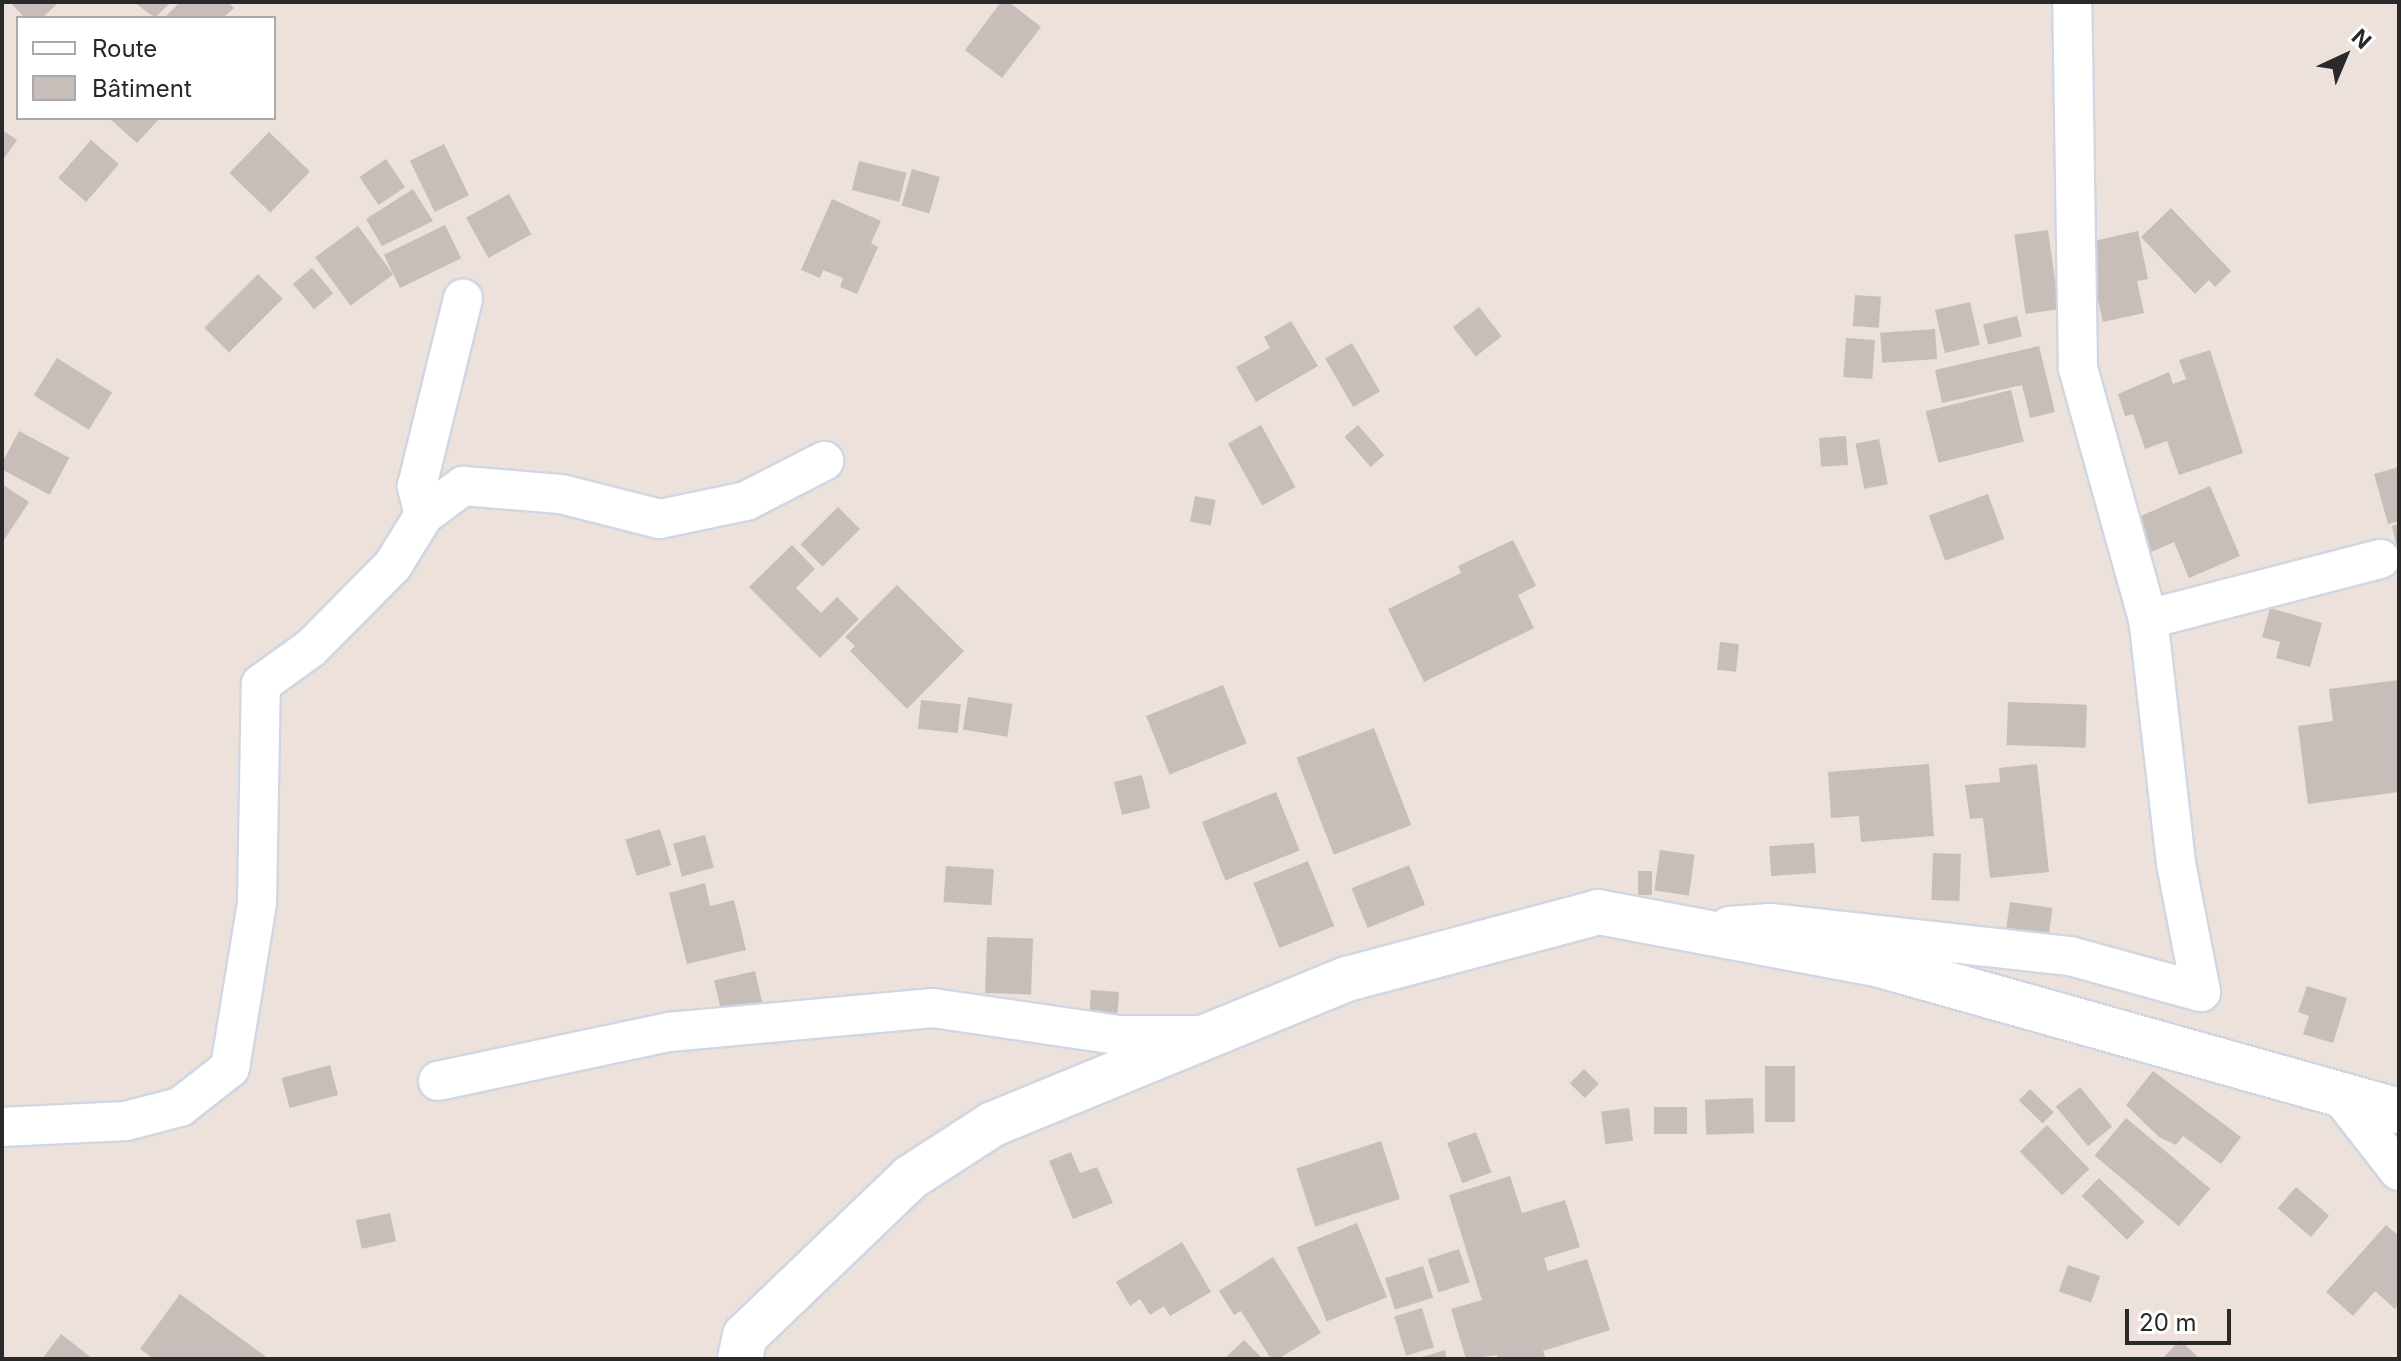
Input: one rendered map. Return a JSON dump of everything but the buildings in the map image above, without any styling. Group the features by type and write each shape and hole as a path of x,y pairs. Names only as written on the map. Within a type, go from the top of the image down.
{"street":[{"path":"1687,930 1770,923 2070,956 2201,992 2176,863 2148,619 2078,368 2072,2"},
{"path":"424,515 417,486 463,299"},
{"path":"2,1127 126,1121 180,1107 230,1068 257,903 261,684 311,648 393,565 424,515 463,486 561,494 660,519 746,501 824,461"},
{"path":"2148,619 2380,559"},
{"path":"740,1359 745,1336 911,1177 993,1124 1347,979 1598,912 1880,965 2399,1111"},
{"path":"438,1081 669,1032 933,1008 1117,1035 1210,1035"},
{"path":"2338,1093 2399,1171"}]}
